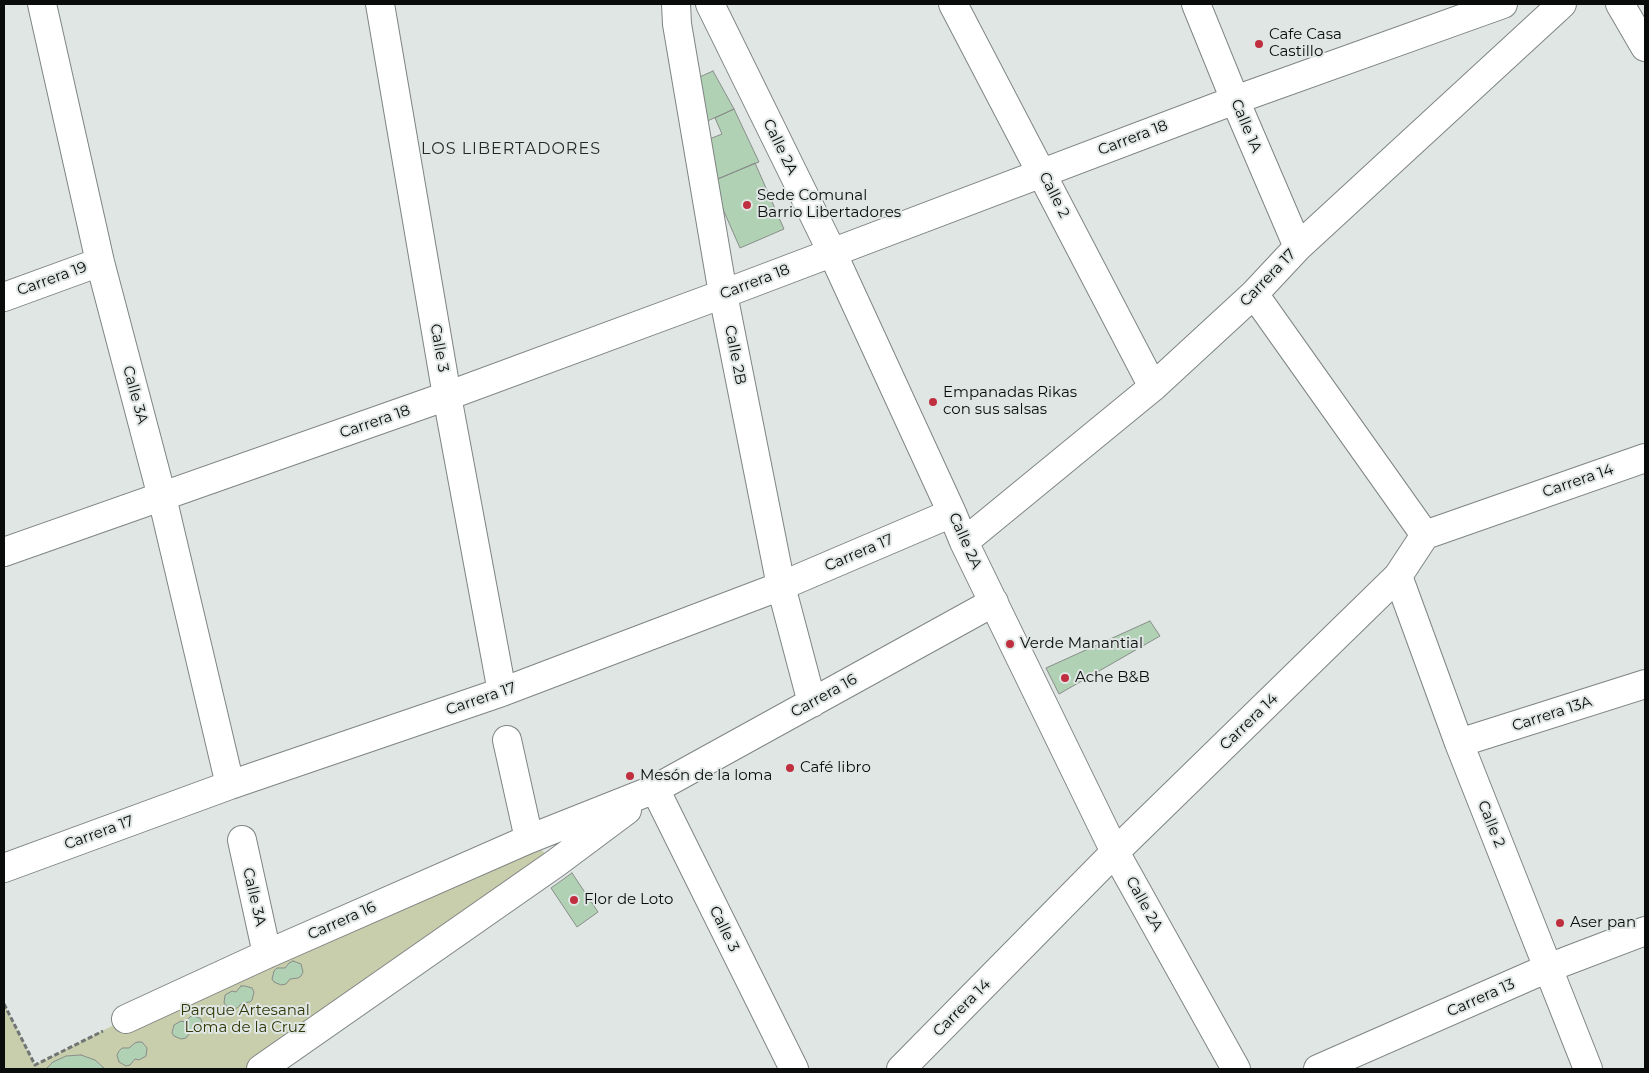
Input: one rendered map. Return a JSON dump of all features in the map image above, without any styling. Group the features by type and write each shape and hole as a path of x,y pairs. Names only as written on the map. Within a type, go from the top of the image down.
{"street":[{"name":"Calle 3A","path":"42,4 100,262 162,497 230,785"},
{"name":"Calle 3","path":"380,4 447,396 502,692"},
{"name":"Calle 2B","path":"676,4 677,24 723,294 781,586 812,703"},
{"name":"Calle 2A","path":"710,4 832,252 964,542 1115,852 1236,1069"},
{"name":"Calle 2","path":"953,4 1153,387"},
{"name":"Calle 1A","path":"1196,4 1298,247"},
{"name":"Carrera 18","path":"4,552 447,396 723,294 1235,100 1503,4"},
{"name":"Carrera 17","path":"964,542 1153,387 1254,294 1298,247 1562,4"},
{"path":"1620,4 1645,47"},
{"name":"Carrera 19","path":"4,297 100,262"},
{"path":"1254,294 1425,535"},
{"name":"Carrera 14","path":"901,1069 1115,852 1398,576 1425,535 1645,458"},
{"name":"Carrera 17","path":"4,868 230,785 502,692 781,586 952,513"},
{"name":"Calle 2","path":"1398,576 1459,743 1588,1069"},
{"name":"Carrera 16","path":"126,1019 267,954 529,839 655,789 994,602"},
{"name":"Carrera 13A","path":"1459,743 1645,684"},
{"path":"507,740 529,839"},
{"name":"Calle 3","path":"655,789 794,1069"},
{"name":"Carrera 16","path":"261,1069 556,863 655,789"},
{"name":"Calle 3A","path":"242,840 267,954"},
{"name":"Carrera 13","path":"1318,1069 1548,968 1645,931"}],"path":[{"path":"4,1004 34,1065 126,1019"}],"green space":[{"name":"Parque Artesanal Loma de la Cruz","path":"529,839 556,863 261,1069 105,1069 95,1060 81,1055 66,1056 53,1062 46,1069 4,1069 4,1004 35,1065 126,1019"}],"building":[{"path":"713,71 734,109 703,123 693,80"},
{"path":"734,109 759,162 715,180 707,140 722,134 715,118"},
{"name":"Sede Comunal Barrio Libertadores","path":"755,163 784,229 740,248 711,182"},
{"path":"1150,621 1160,636 1059,694 1046,668"},
{"name":"Flor de Loto","path":"572,873 598,912 577,927 551,888"},
{"path":"293,961 301,964 303,972 301,976 290,979 286,984 281,985 274,982 272,979 274,971 277,968 285,968"},
{"path":"241,986 252,988 254,992 252,1000 242,1003 237,1008 229,1009 224,1003 225,995 232,991 236,992"},
{"path":"193,1015 201,1019 203,1026 201,1030 190,1033 186,1038 181,1039 174,1036 172,1033 174,1025 181,1021 185,1022"},
{"path":"138,1042 142,1042 147,1048 146,1056 139,1060 135,1059 130,1065 126,1066 119,1062 117,1055 119,1051 122,1048 129,1048"},
{"path":"81,1055 95,1060 105,1069 46,1069 53,1062 66,1056"}],"place":[{"name":"Cafe Casa Castillo","path":"1259,44"},
{"name":"Sede Comunal Barrio Libertadores","path":"747,205"},
{"name":"Empanadas Rikas con sus salsas","path":"933,402"},
{"name":"Verde Manantial","path":"1010,644"},
{"name":"Ache B&B","path":"1065,678"},
{"name":"Café libro","path":"790,768"},
{"name":"Mesón de la loma","path":"630,776"},
{"name":"Flor de Loto","path":"574,900"},
{"name":"Aser pan","path":"1560,923"}],"district":[{"name":"LOS LIBERTADORES","path":"511,149"}]}
